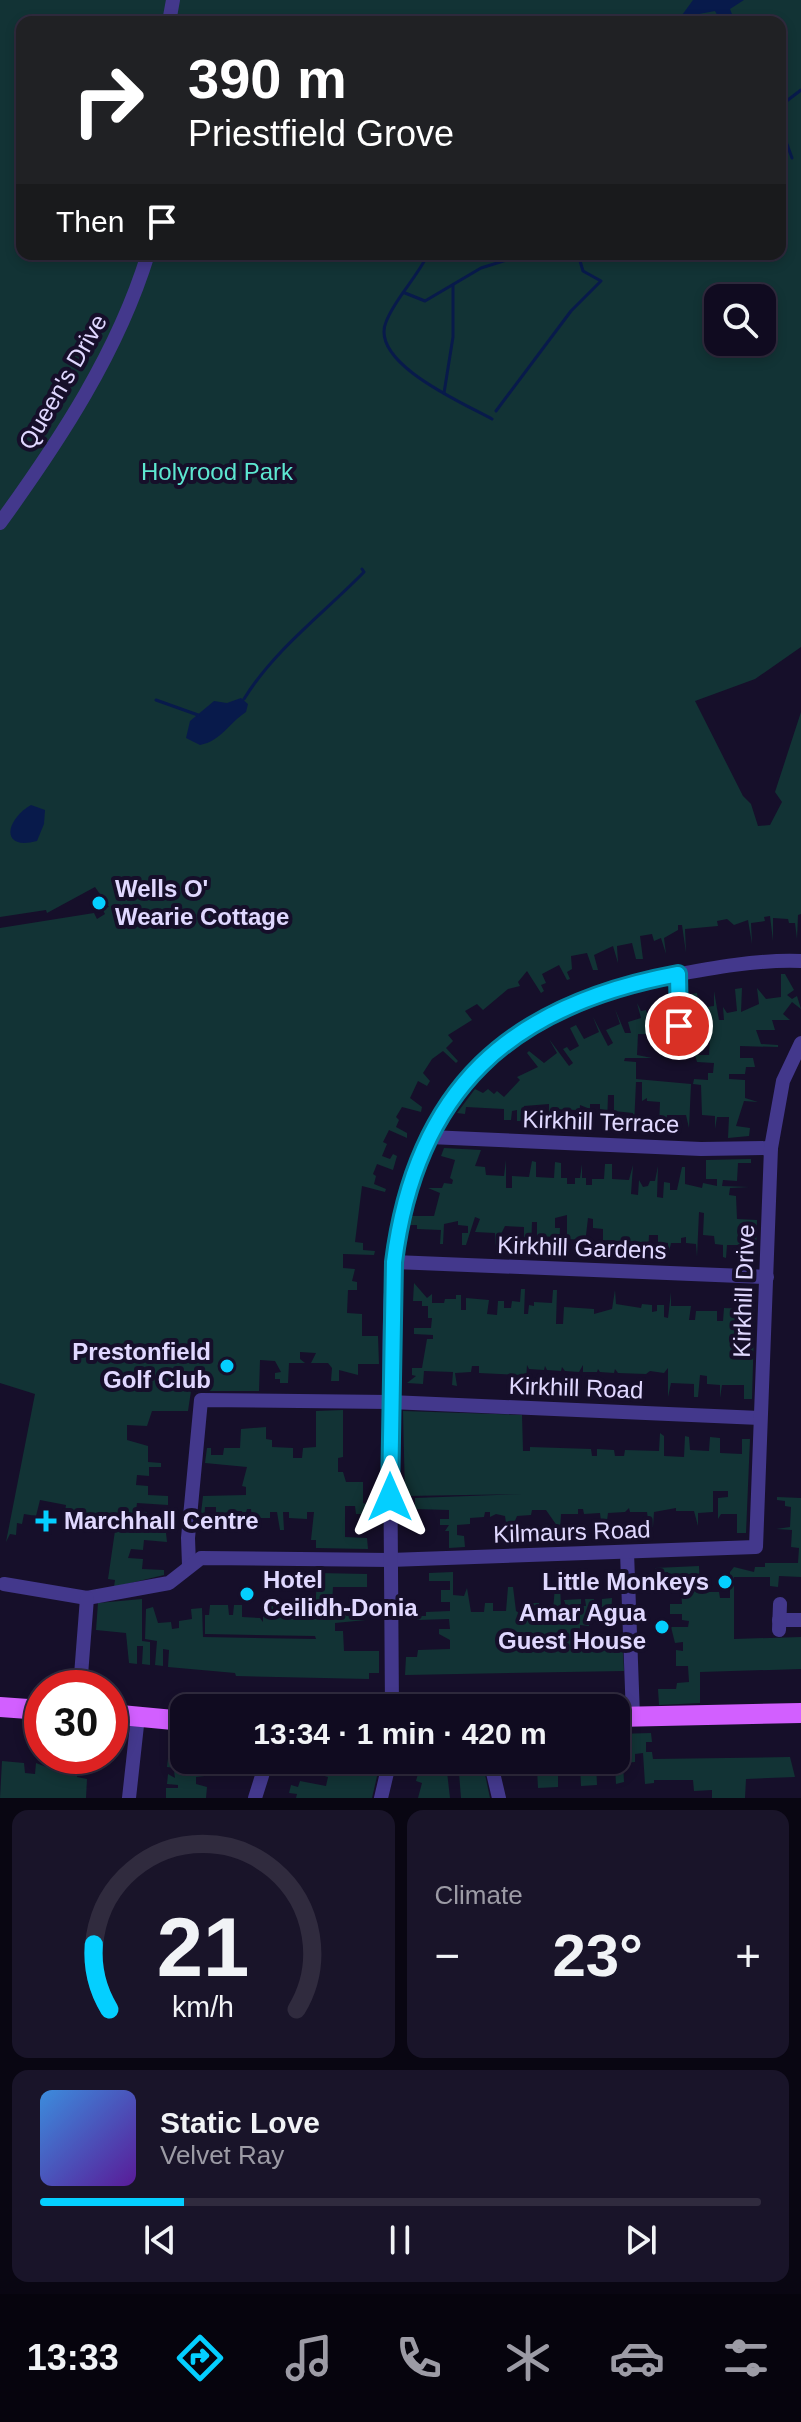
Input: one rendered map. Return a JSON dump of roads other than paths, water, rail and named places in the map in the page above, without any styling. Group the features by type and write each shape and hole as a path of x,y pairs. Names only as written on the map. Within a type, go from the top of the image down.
{"main road":[{"path":"0,1707 24,1709"},
{"path":"630,1717 801,1713"},
{"path":"128,1715 170,1719"}],"street":[{"name":"Queen's Drive","path":"0,523 42,464 97,372 134,297 146,260"},
{"path":"392,1694 390,1402 394,1262 406,1194 429,1137 468,1080 530,1026 590,995 678,974 801,961"},
{"path":"677,1051 678,974"},
{"name":"Kirkhill Drive","path":"756,1547 771,1148 783,1081 801,1043"},
{"name":"Kirkhill Terrace","path":"429,1137 701,1149 771,1148"},
{"name":"Kirkhill Gardens","path":"394,1262 767,1277"},
{"name":"Kirkhill Road","path":"189,1565 188,1538 201,1400 390,1402 760,1418"},
{"name":"Kilmaurs Road","path":"189,1565 201,1558 390,1560 756,1547"},
{"path":"624,1694 627,1552"},
{"path":"4,1584 87,1598 169,1583 189,1565"},
{"path":"81,1670 87,1598"},
{"path":"780,1618 801,1620"},
{"path":"129,1798 138,1716"},
{"path":"255,1798 263,1774"},
{"path":"381,1798 387,1774"},
{"path":"493,1774 499,1798"}],"water":[{"path":"693,0 744,0 730,9 733,16 718,16 715,11 681,16"},
{"path":"241,698 248,704 246,712 219,736 200,745 186,738 190,721 214,701 227,703"},
{"path":"31,805 45,810 44,824 37,841 17,842 10,832 12,826 22,811"}],"waterway":[{"path":"786,101 801,90"},
{"path":"786,142 792,158"},
{"path":"424,260 390,313 385,337 392,352 405,367 442,393 492,419"},
{"path":"405,293 425,301 481,268 507,260"},
{"path":"496,411 571,311 601,281 583,271 580,260"},
{"path":"444,393 453,337 453,285"},
{"path":"244,699 270,664 364,572 362,569"},
{"path":"156,700 198,715"}],"place":[{"name":"Wells O' Wearie Cottage","path":"99,903"},
{"name":"Prestonfield Golf Club","path":"227,1366"},
{"name":"Marchhall Centre","path":"46,1521"},
{"name":"Little Monkeys","path":"725,1582"},
{"name":"Hotel Ceilidh-Donia","path":"247,1594"},
{"name":"Amar Agua Guest House","path":"662,1627"}],"park label":[{"name":"Holyrood Park","path":"217,472"}]}
